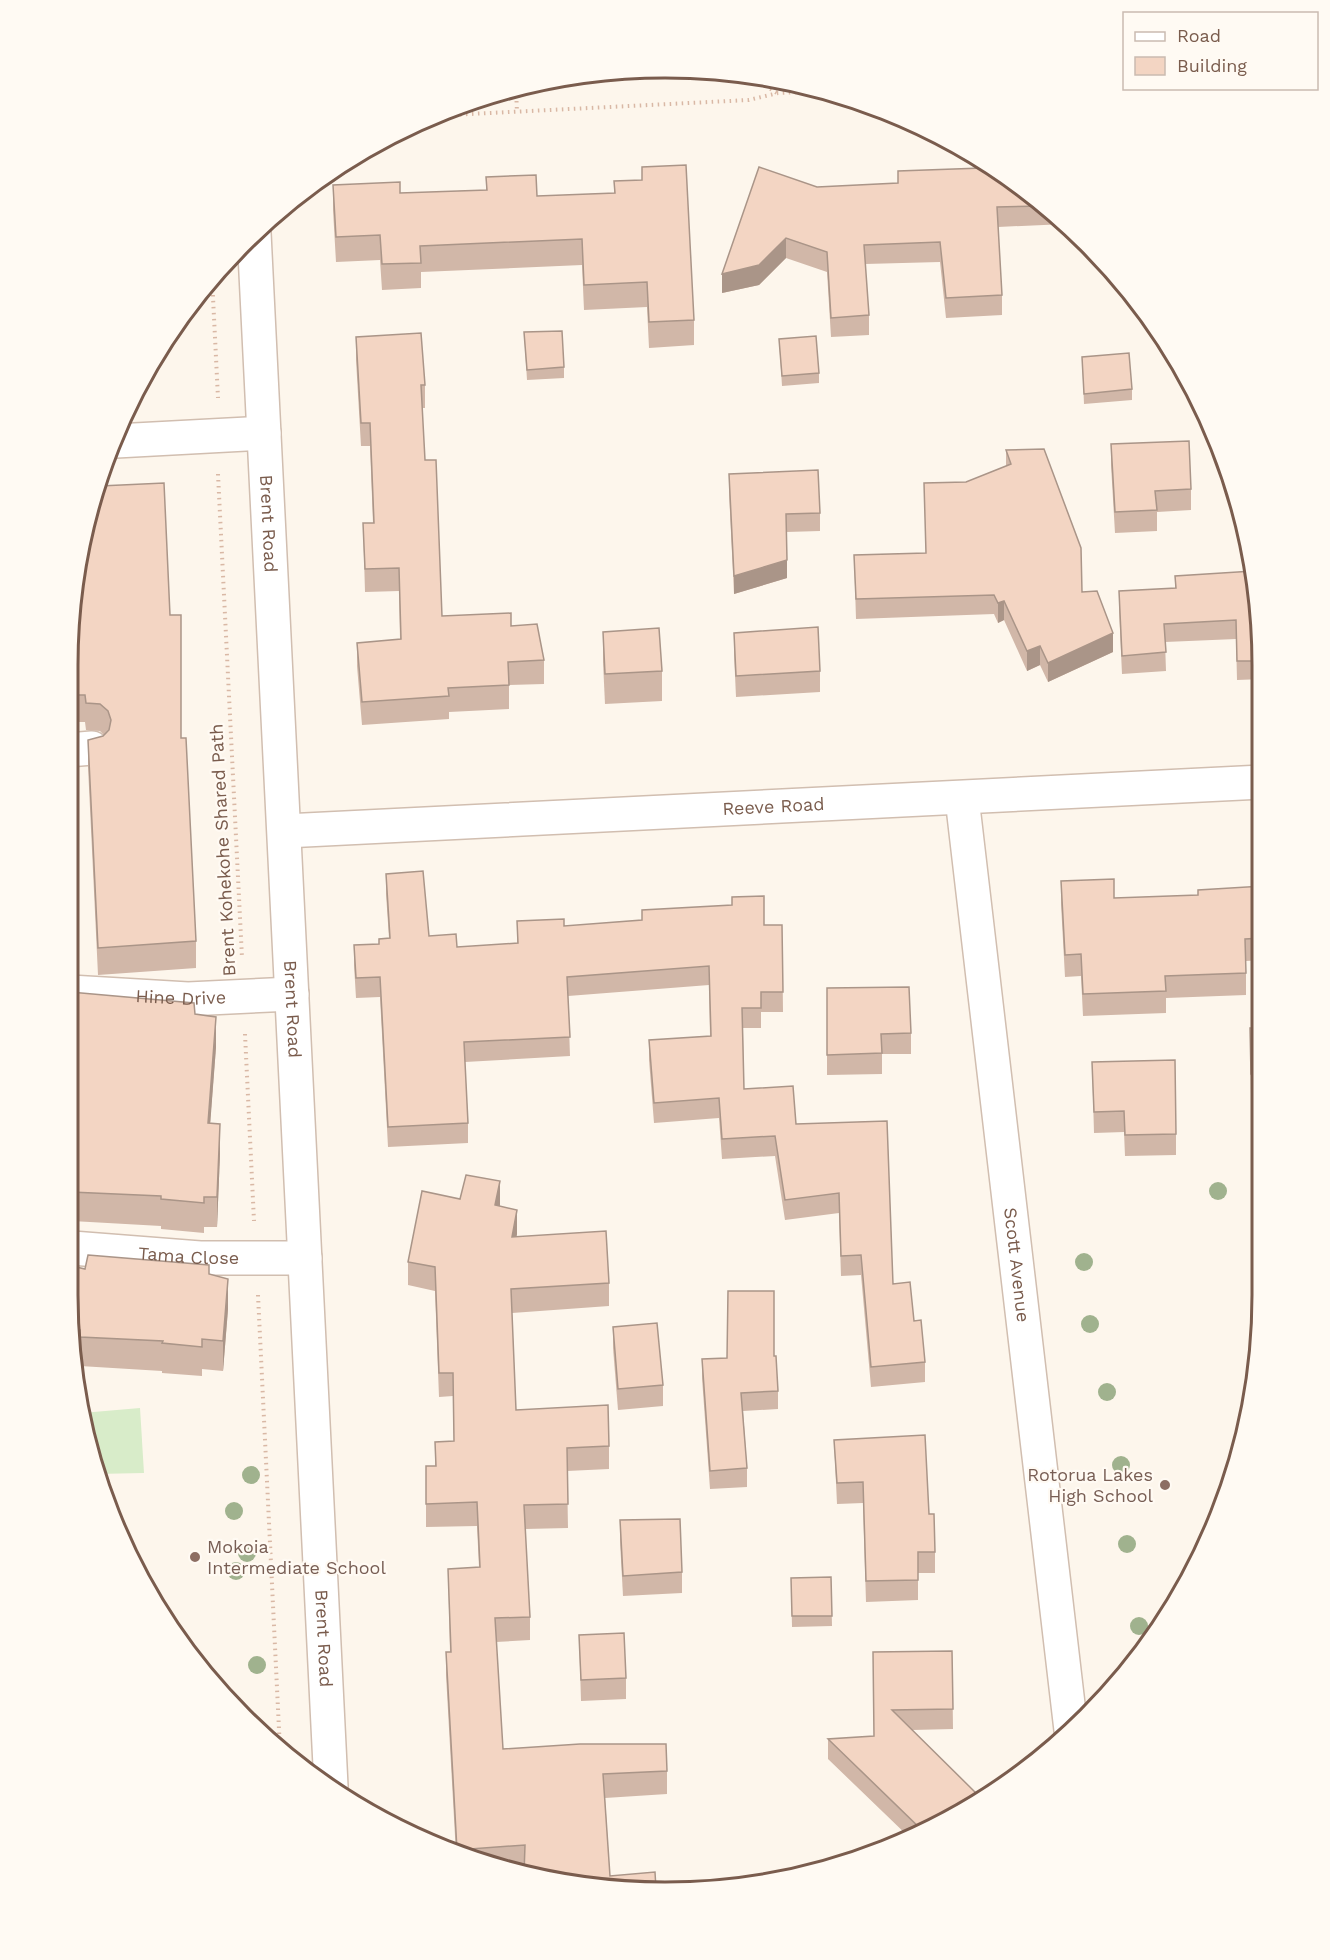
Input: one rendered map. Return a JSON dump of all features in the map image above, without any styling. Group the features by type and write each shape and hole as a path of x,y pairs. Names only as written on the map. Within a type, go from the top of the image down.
{"street":[{"name":"Brent Road","path":"255,246 331,1777"},
{"path":"123,441 264,433"},
{"name":"Reeve Road","path":"285,831 1252,783"},
{"name":"Scott Avenue","path":"962,798 1070,1719"},
{"name":"Hine Drive","path":"78,992 188,999 292,994"},
{"name":"Tama Close","path":"78,1248 200,1258 305,1258"}],"path":[{"path":"768,87 778,93"},
{"path":"462,115 749,100 778,93 794,92"},
{"path":"516,97 517,112"},
{"path":"213,291 219,398 217,404"},
{"name":"Brent Kohekohe Shared Path","path":"218,465 279,1737"}],"green space":[{"path":"140,1408 144,1473 106,1474 90,1412"}],"building":[{"path":"686,165 694,320 649,322 647,282 584,285 582,239 420,246 421,263 382,264 380,235 336,237 333,185 400,182 400,193 487,190 486,177 536,175 537,196 615,193 614,181 642,180 642,167"},
{"path":"759,167 817,187 898,183 898,171 976,168 1031,206 997,207 1002,295 946,298 940,242 864,245 869,315 831,318 827,252 786,238 759,265 722,274"},
{"path":"562,331 564,367 527,370 524,332"},
{"path":"421,333 425,385 421,385 425,460 436,460 442,616 511,613 511,626 537,624 544,660 508,662 509,685 448,688 449,696 362,702 357,643 401,639 399,568 365,569 363,523 374,523 370,423 361,423 356,337"},
{"path":"816,336 819,373 782,376 779,339"},
{"path":"1129,353 1132,389 1084,394 1082,357"},
{"path":"1189,441 1191,489 1155,491 1157,510 1115,512 1111,444"},
{"path":"1044,449 1081,548 1082,592 1097,591 1113,633 1048,663 1040,646 1027,651 1004,601 998,603 994,595 856,599 854,555 926,553 924,483 966,482 1011,464 1006,450"},
{"path":"818,470 820,513 786,514 787,560 734,576 729,474"},
{"path":"164,483 170,615 181,615 181,738 186,738 196,941 98,948 88,740 103,736 109,730 111,720 108,711 100,704 86,703 85,695 78,695 78,665 83,588 89,550 106,486"},
{"path":"1244,572 1251,627 1252,661 1237,661 1236,620 1164,624 1166,652 1122,656 1119,591 1176,588 1175,576"},
{"path":"818,627 820,671 736,676 734,633"},
{"path":"659,628 662,671 605,674 603,632"},
{"path":"423,871 429,936 456,934 457,947 518,943 517,921 564,919 564,926 642,920 642,910 732,905 732,897 764,896 764,925 782,925 783,992 761,992 761,1008 742,1008 744,1089 793,1086 796,1124 887,1121 893,1284 910,1282 914,1321 921,1320 925,1362 871,1367 861,1255 841,1256 839,1193 785,1200 775,1136 722,1139 719,1098 654,1103 649,1040 711,1036 709,966 567,977 570,1037 464,1042 468,1123 388,1127 380,977 356,978 354,945 379,944 379,939 390,938 386,874"},
{"path":"1114,879 1114,898 1198,895 1198,890 1252,887 1252,939 1245,939 1246,973 1165,976 1166,991 1083,994 1081,954 1065,955 1061,881"},
{"path":"909,987 911,1033 881,1034 882,1053 827,1055 827,988"},
{"path":"78,993 194,1003 195,1014 216,1017 208,1123 220,1124 217,1197 204,1197 204,1203 161,1199 161,1196 78,1192"},
{"path":"1250,1028 1252,1028 1252,1074"},
{"path":"1175,1060 1176,1134 1125,1135 1124,1111 1094,1112 1092,1062"},
{"path":"466,1175 500,1181 495,1205 517,1210 512,1237 606,1231 609,1283 511,1289 516,1410 608,1405 609,1446 567,1448 568,1504 524,1505 530,1617 495,1618 503,1749 580,1744 666,1744 667,1771 603,1774 610,1876 655,1872 656,1882 588,1877 524,1865 525,1845 471,1849 457,1843 446,1652 451,1652 448,1569 480,1567 477,1502 426,1504 426,1466 436,1466 435,1442 454,1441 453,1373 439,1373 435,1267 408,1262 422,1191 460,1199"},
{"path":"88,1255 209,1265 209,1274 228,1279 223,1341 202,1339 202,1347 162,1343 163,1341 80,1337 78,1267 85,1269"},
{"path":"728,1291 774,1291 774,1356 776,1356 778,1391 741,1393 747,1468 710,1471 702,1359 727,1358"},
{"path":"657,1323 663,1385 618,1389 613,1327"},
{"path":"925,1435 929,1514 934,1514 935,1552 918,1552 918,1580 866,1581 863,1482 837,1483 834,1440"},
{"path":"680,1519 682,1572 623,1576 620,1520"},
{"path":"831,1577 832,1616 792,1616 791,1578"},
{"path":"624,1633 626,1678 581,1680 579,1635"},
{"path":"952,1651 953,1709 892,1710 975,1792 917,1825 828,1739 874,1736 873,1652"}],"place":[{"name":"Rotorua Lakes High School","path":"1165,1485"},
{"name":"Mokoia Intermediate School","path":"195,1557"}]}
